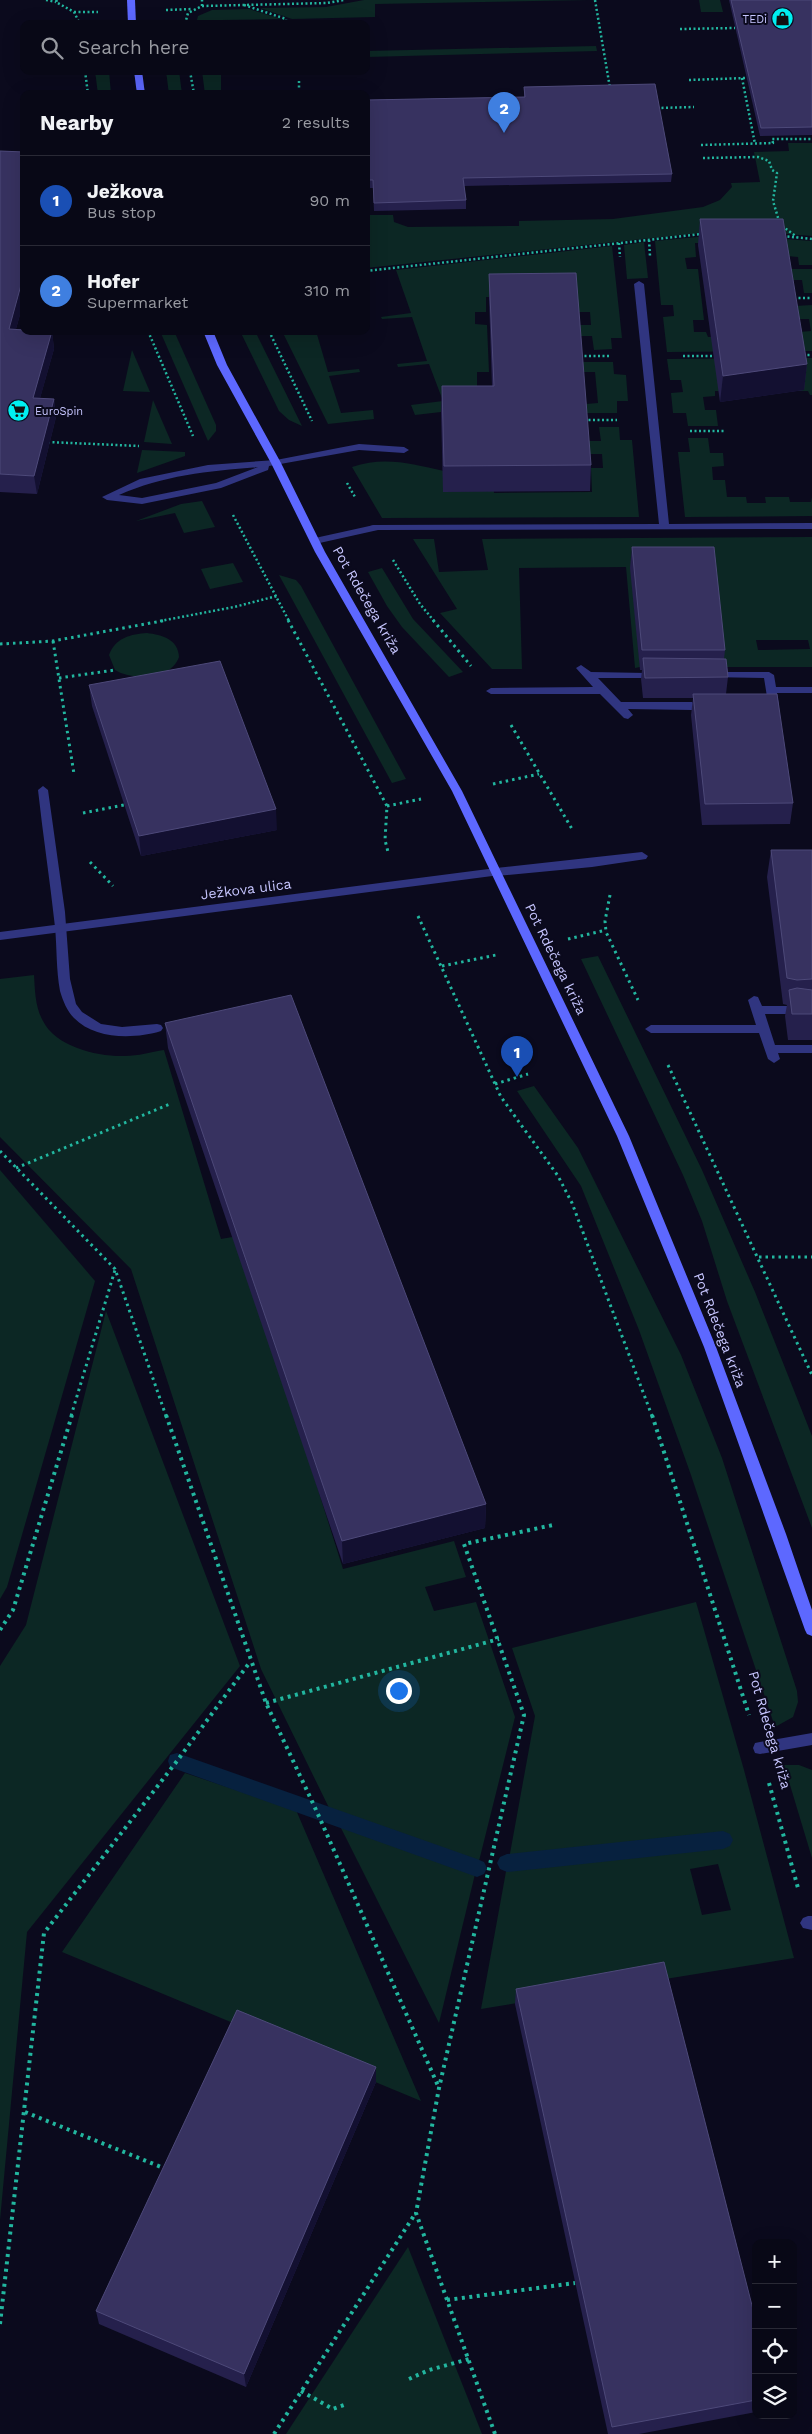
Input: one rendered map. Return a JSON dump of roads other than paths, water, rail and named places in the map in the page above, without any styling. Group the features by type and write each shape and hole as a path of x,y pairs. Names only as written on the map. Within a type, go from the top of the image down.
{"main road":[{"path":"131,0 132,20"},
{"path":"139,75 140,90"},
{"name":"Pot Rdečega križa","path":"210,335 222,365 316,541 457,791 636,1165 710,1347 779,1534 812,1630"}],"street":[{"path":"638,284 664,527"},
{"path":"276,463 218,486 142,501 107,497 140,482 208,468 276,463 359,447 404,450"},
{"path":"316,541 374,528 812,526"},
{"path":"628,715 585,671 643,675"},
{"path":"700,675 769,675 774,706 756,706"},
{"path":"491,691 604,690"},
{"path":"771,690 812,690"},
{"path":"618,705 692,706"},
{"path":"43,790 61,928 67,993 71,1006 84,1019 98,1028 118,1032 138,1032 157,1028"},
{"name":"Ježkova ulica","path":"0,936 496,872 592,863 642,856"},
{"path":"788,1010 756,1005 772,1054 812,1049"},
{"path":"651,1030 764,1030"},
{"path":"760,1748 812,1739"}],"waterway":[{"path":"177,1761 477,1868"},
{"path":"507,1863 723,1840"}],"place":[{"name":"TEDi","path":"783,19"},
{"name":"Hofer","path":"504,133"},
{"name":"EuroSpin","path":"19,411"},
{"name":"Ježkova","path":"517,1077"}]}
